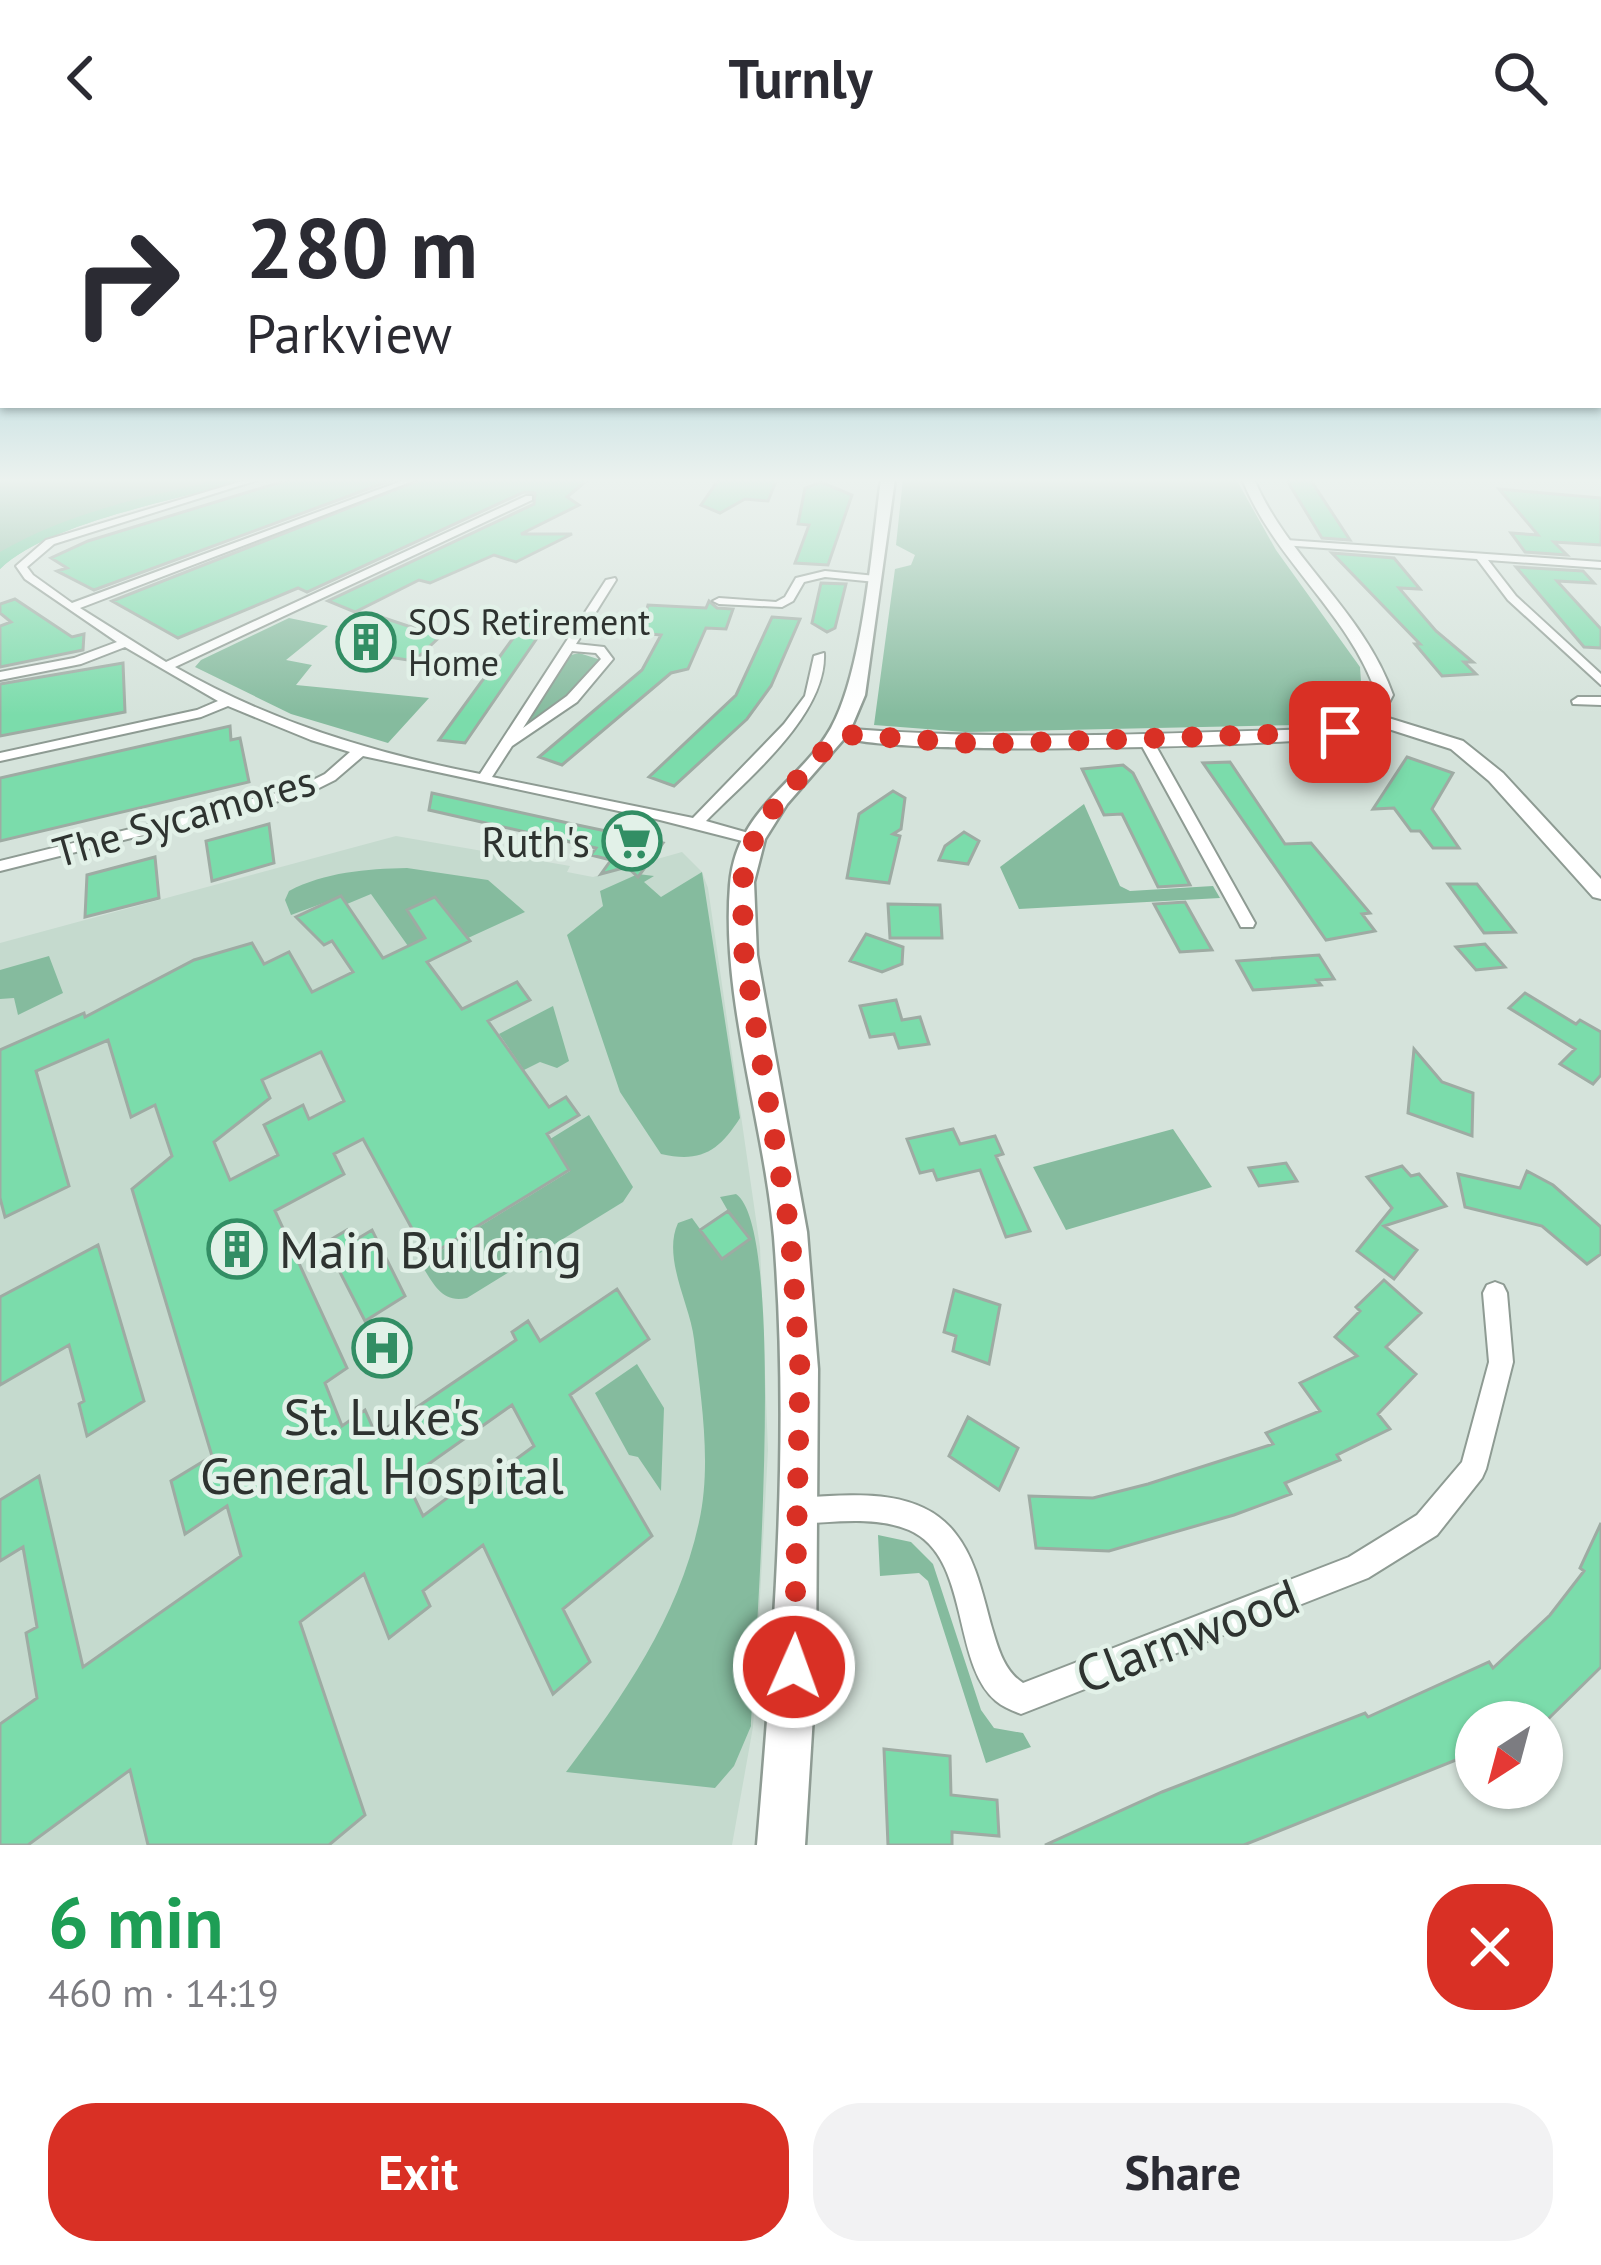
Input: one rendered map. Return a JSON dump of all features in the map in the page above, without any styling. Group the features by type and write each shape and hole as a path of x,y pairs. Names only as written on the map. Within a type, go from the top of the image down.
{"main road":[{"path":"781,1845 794,1667 800,1369 790,1232 743,934 742,882 754,839 779,800 839,734 859,680 879,558"}],"street":[{"path":"29,558 21,566 71,607 202,558"},
{"path":"168,666 396,558"},
{"path":"1297,558 1373,662 1384,695 1372,718"},
{"path":"1481,558 1512,598 1601,681"},
{"path":"1513,558 1601,565"},
{"path":"719,601 744,598 784,603 794,585 817,575 877,579"},
{"path":"485,777 611,580"},
{"name":"The Sycamores","path":"71,607 228,701 360,752 698,821 754,839"},
{"path":"0,676 77,661 128,642"},
{"path":"508,744 572,699 607,659 600,650 567,647"},
{"path":"698,821 789,727 811,696 820,656"},
{"path":"1577,658 1601,659"},
{"path":"0,757 201,713 228,701"},
{"path":"1578,701 1601,701"},
{"path":"839,734 979,744 1327,733 1372,718 1457,745 1496,778 1601,892"},
{"path":"1144,739 1247,923"},
{"name":"The Sycamores","path":"0,866 302,791 330,777 360,752"},
{"name":"Clarnwood","path":"798,1511 861,1507 907,1516 928,1526 949,1544 965,1577 996,1681 1007,1696 1021,1700 1358,1568 1426,1525 1473,1469 1502,1362 1495,1293"}],"shaded area":[{"name":"St. Luke's General Hospital","path":"396,836 570,866 567,872 593,877 682,852 702,872 708,888 760,1247 768,1450 753,1727 732,1845 0,1845 0,943"}],"green space":[{"path":"914,558 1282,558 1360,667 1362,696 1334,718 1299,725 965,732 874,725 895,569 911,565"},
{"path":"289,618 328,626 286,660 312,665 296,685 429,698 388,743 291,714 195,667"},
{"path":"579,653 601,660 558,703 529,722 567,656"},
{"path":"1084,804 1120,886 1130,891 1213,886 1220,898 1019,909 1000,867"},
{"path":"407,868 488,880 525,912 468,938 408,946 371,894 347,904 340,897 291,915 285,900 289,891 331,876"},
{"path":"702,872 740,1118 708,1152 687,1157 661,1154 620,1092 567,935 603,906 600,891 638,874 654,876 644,882 661,897"},
{"path":"49,956 63,993 18,1015 14,998 0,999 0,970"},
{"path":"553,1006 569,1061 557,1068 540,1062 524,1070 499,1034"},
{"path":"589,1115 633,1187 623,1202 467,1298 444,1295 420,1263 570,1171 554,1144 546,1149 547,1141"},
{"path":"1173,1129 1212,1187 1066,1230 1033,1167"},
{"path":"736,1194 752,1224 765,1358 762,1534 751,1726 734,1766 715,1788 566,1772 646,1654 690,1557 703,1500 704,1431 692,1325 675,1266 674,1237 678,1223 692,1218 721,1258 728,1211 720,1197"},
{"path":"637,1364 664,1408 661,1491 638,1457 629,1455 595,1393"},
{"path":"878,1535 911,1542 933,1564 981,1710 994,1728 1023,1733 1031,1747 986,1763 928,1581 919,1573 880,1576"}],"building":[{"path":"51,558 181,558 94,590 57,571 67,568"},
{"path":"222,558 381,558 307,592 298,588 178,638 112,601"},
{"path":"420,558 488,558 430,583 419,580 355,612 328,601"},
{"path":"797,558 830,558 828,565 795,563"},
{"path":"1337,558 1394,558 1420,589 1399,588 1436,631 1473,662 1464,662 1476,674 1442,676 1415,644 1420,644"},
{"path":"1516,567 1583,571 1594,583 1557,581 1601,629 1601,648 1584,647"},
{"path":"821,583 846,584 835,628 827,632 812,623"},
{"path":"15,599 72,637 84,634 83,650 0,667 0,626 11,622 0,613 0,604"},
{"path":"709,601 717,608 733,609 726,629 706,628 688,669 671,673 562,765 539,757 642,670 661,635 640,633 648,605 706,608"},
{"name":"SOS Retirement Home","path":"381,617 446,631 414,661 343,650"},
{"path":"772,617 800,619 771,686 747,719 674,786 649,777 736,695"},
{"path":"527,619 546,625 465,743 439,740"},
{"path":"123,663 125,712 0,736 0,684"},
{"path":"230,726 231,740 240,738 249,782 0,841 0,778"},
{"path":"1407,757 1453,773 1432,809 1459,848 1433,848 1420,831 1411,831 1394,808 1373,809"},
{"path":"1230,762 1285,844 1311,843 1370,913 1362,914 1375,931 1326,940 1203,763"},
{"path":"1123,765 1133,773 1190,885 1158,887 1122,814 1104,815 1082,769"},
{"path":"893,791 905,798 901,829 893,834 900,836 889,883 847,878 859,814"},
{"path":"432,793 663,843 638,877 627,867 601,874 611,860 591,855 596,848 429,810"},
{"path":"269,824 274,863 212,881 206,841"},
{"path":"964,832 979,841 968,864 939,860 945,846"},
{"path":"155,857 159,898 85,917 87,875"},
{"path":"1448,884 1477,884 1515,932 1484,933"},
{"path":"341,896 383,958 425,938 407,910 435,897 470,941 427,962 462,1009 517,982 530,1000 488,1021 549,1107 566,1097 579,1115 547,1134 569,1170 432,1254 420,1234 416,1236 363,1139 334,1154 344,1174 275,1211 347,1368 325,1383 342,1426 365,1410 376,1435 516,1340 512,1332 528,1321 540,1341 617,1289 649,1339 570,1395 652,1536 563,1609 590,1662 553,1694 483,1545 423,1591 430,1606 389,1638 364,1574 300,1622 365,1815 329,1845 148,1845 130,1770 28,1845 0,1845 0,1724 37,1698 26,1633 37,1627 23,1547 0,1561 0,1500 39,1476 83,1667 241,1556 227,1506 185,1534 171,1481 212,1456 132,1189 172,1156 155,1105 131,1117 108,1040 36,1071 69,1186 5,1217 0,1198 0,1050 84,1013 85,1017 194,960 252,943 264,964 289,952 312,992 353,972 332,941 324,945 296,917","holes":["321,1052 344,1101 309,1119 303,1105 264,1125 278,1155 230,1180 214,1142 270,1098 262,1080","512,1405 534,1446 474,1490 470,1481 423,1516 406,1480"]},
{"path":"1185,902 1212,950 1180,952 1154,904"},
{"path":"888,904 940,905 942,938 890,938"},
{"path":"866,934 903,947 902,964 882,972 850,961"},
{"path":"1485,944 1505,967 1476,970 1456,947"},
{"path":"1319,955 1334,979 1317,980 1321,985 1282,988 1253,990 1237,961"},
{"path":"1525,993 1576,1024 1580,1020 1601,1032 1601,1075 1593,1084 1560,1064 1575,1049 1509,1008"},
{"path":"896,1000 902,1020 920,1017 929,1044 899,1048 894,1034 870,1037 860,1006"},
{"path":"1414,1049 1442,1082 1473,1093 1472,1136 1408,1113"},
{"path":"953,1129 960,1144 995,1136 1003,1154 996,1156 1030,1231 1006,1237 980,1170 937,1180 933,1170 920,1173 907,1139"},
{"path":"1286,1163 1297,1181 1259,1186 1249,1168"},
{"path":"1402,1166 1411,1176 1419,1174 1446,1206 1384,1226 1417,1250 1394,1279 1357,1251 1392,1208 1367,1177"},
{"path":"1527,1171 1553,1185 1601,1227 1601,1254 1587,1264 1542,1226 1465,1207 1458,1174 1520,1188"},
{"path":"728,1211 750,1239 722,1259 700,1230"},
{"path":"347,1230 352,1242 372,1230 405,1296 365,1321 325,1243"},
{"path":"98,1245 144,1401 87,1436 79,1404 84,1401 69,1345 0,1385 0,1297"},
{"path":"1384,1280 1421,1313 1386,1347 1416,1374 1378,1414 1390,1429 1337,1455 1340,1460 1285,1483 1291,1494 1234,1515 1109,1551 1036,1548 1029,1496 1093,1498 1148,1484 1273,1444 1266,1433 1320,1411 1300,1383 1357,1356 1335,1337 1360,1311 1356,1307"},
{"path":"954,1290 1000,1305 989,1364 953,1351 956,1336 944,1332"},
{"path":"968,1417 1018,1448 999,1490 949,1456"},
{"path":"1601,1523 1601,1667 1563,1704 1455,1701 1455,1760 1244,1845 1045,1845 1162,1792 1365,1713 1368,1717 1489,1662 1493,1668 1550,1615 1584,1571 1580,1568"},
{"path":"884,1749 950,1756 951,1795 997,1800 999,1836 952,1832 952,1845 888,1845"}],"place":[{"name":"SOS Retirement Home","path":"366,642"},
{"name":"Ruth's","path":"632,841"},
{"name":"Main Building","path":"237,1249"},
{"name":"St. Luke's General Hospital","path":"382,1348"}],"route":[{"path":"794,1667 800,1369 790,1232 744,955 742,882 754,839 779,800 839,734 979,744 1340,732"}]}
